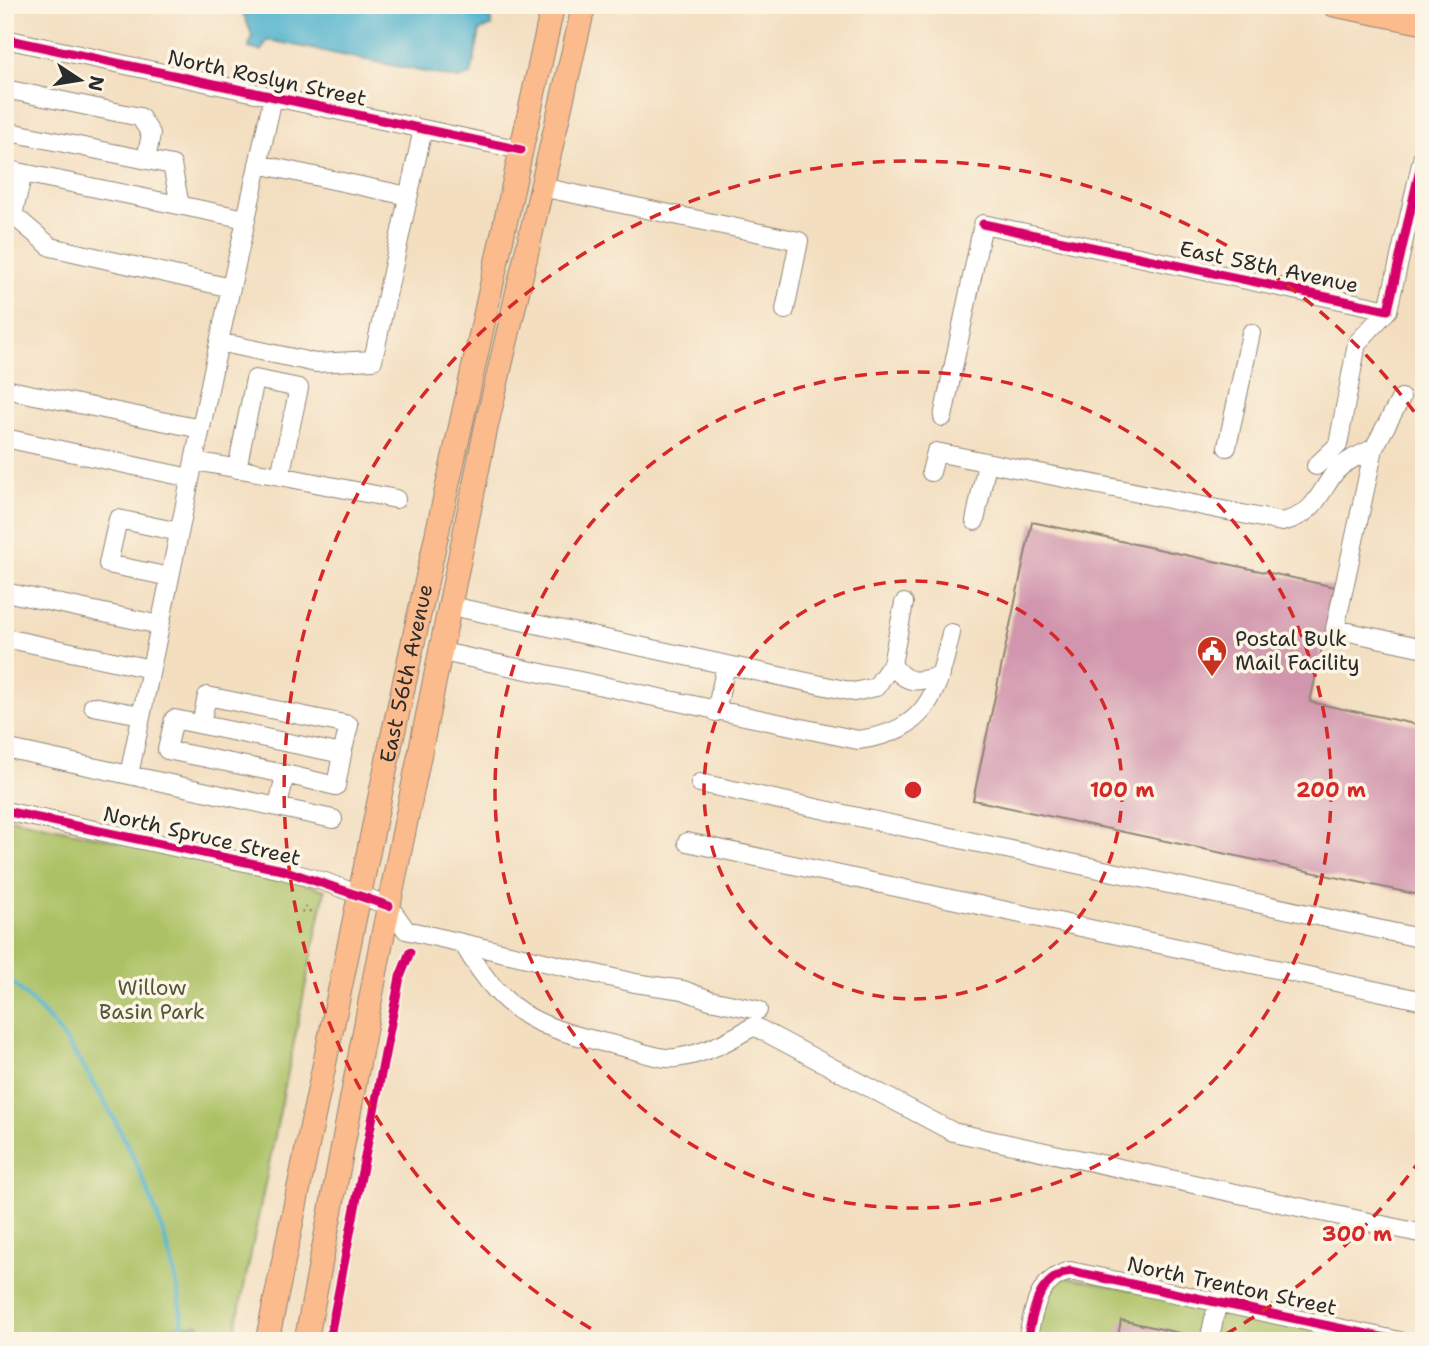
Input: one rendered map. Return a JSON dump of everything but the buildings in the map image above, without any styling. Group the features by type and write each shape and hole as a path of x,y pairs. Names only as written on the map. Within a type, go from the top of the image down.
{"main road":[{"path":"1334,5 1424,23"},
{"name":"East 56th Avenue","path":"267,1341 359,895 551,9"},
{"name":"East 56th Avenue","path":"306,1341 389,906 486,428 583,11"}],"street":[{"name":"North Roslyn Street","path":"5,40 522,150"},
{"path":"5,89 140,117 151,134 146,160"},
{"path":"129,775 273,97"},
{"path":"219,342 316,363 373,360 423,129"},
{"path":"5,131 172,165 180,205"},
{"path":"1316,466 1338,445 1357,343 1388,310 1424,151"},
{"path":"258,164 408,196"},
{"path":"231,288 51,247 13,215 14,171 246,219"},
{"path":"541,187 799,241 785,310"},
{"name":"East 58th Avenue","path":"943,417 983,224 1388,310"},
{"path":"1227,447 1251,333"},
{"path":"237,468 256,379 299,388 280,476"},
{"path":"5,389 201,429"},
{"path":"1401,398 1374,448 1335,629 1424,648"},
{"path":"5,438 192,469 237,468 396,499"},
{"path":"931,472 936,452 1273,522 1295,519 1311,508 1324,494 1336,472 1346,463 1374,448"},
{"path":"975,521 987,463"},
{"path":"170,576 108,564 117,519 179,532"},
{"path":"5,592 160,625"},
{"path":"452,606 854,692 876,687 892,664 904,603"},
{"path":"442,652 858,740 887,736 914,719 930,702 941,676 951,633"},
{"path":"5,638 151,669"},
{"path":"892,664 901,677 917,683 941,676"},
{"path":"716,712 726,665"},
{"path":"201,724 207,696 349,725 336,786 167,750 174,719 342,754"},
{"path":"93,706 141,715"},
{"path":"5,748 333,819"},
{"path":"278,807 285,774"},
{"path":"700,783 1424,939"},
{"name":"North Spruce Street","path":"5,811 283,870 389,906"},
{"path":"687,842 1424,1001"},
{"path":"389,906 406,930 635,983 683,990 710,1000 758,1010"},
{"path":"464,945 499,996 528,1020 575,1036 672,1059 713,1050 754,1026 953,1132 1424,1234"},
{"name":"North Trenton Street","path":"1027,1341 1035,1304 1044,1285 1056,1275 1085,1273 1400,1341"},
{"path":"1209,1341 1218,1301"}],"path":[{"path":"302,913 309,900"},
{"path":"307,907 310,911 307,915"}],"green space":[{"name":"Willow Basin Park","path":"5,817 275,875 325,890 233,1341 5,1341"},
{"path":"1056,1275 1400,1341 1027,1341"}],"water":[{"path":"240,5 487,5 492,26 480,30 471,75 459,79 274,41 267,41 261,51 249,48 252,35"},
{"path":"199,1324 201,1341 163,1341 163,1329"}],"waterway":[{"path":"5,975 60,1033 104,1101 124,1139 159,1220 180,1302 183,1341"}],"cycle path":[{"path":"5,39 521,150"},
{"path":"983,224 1388,310 1424,151"},
{"path":"5,811 283,870 389,906"},
{"path":"329,1341 400,977 410,952"},
{"path":"1027,1341 1038,1298 1043,1289 1050,1281 1070,1271 1400,1341"}],"place":[{"name":"Postal Bulk Mail Facility","path":"1212,678"}]}
